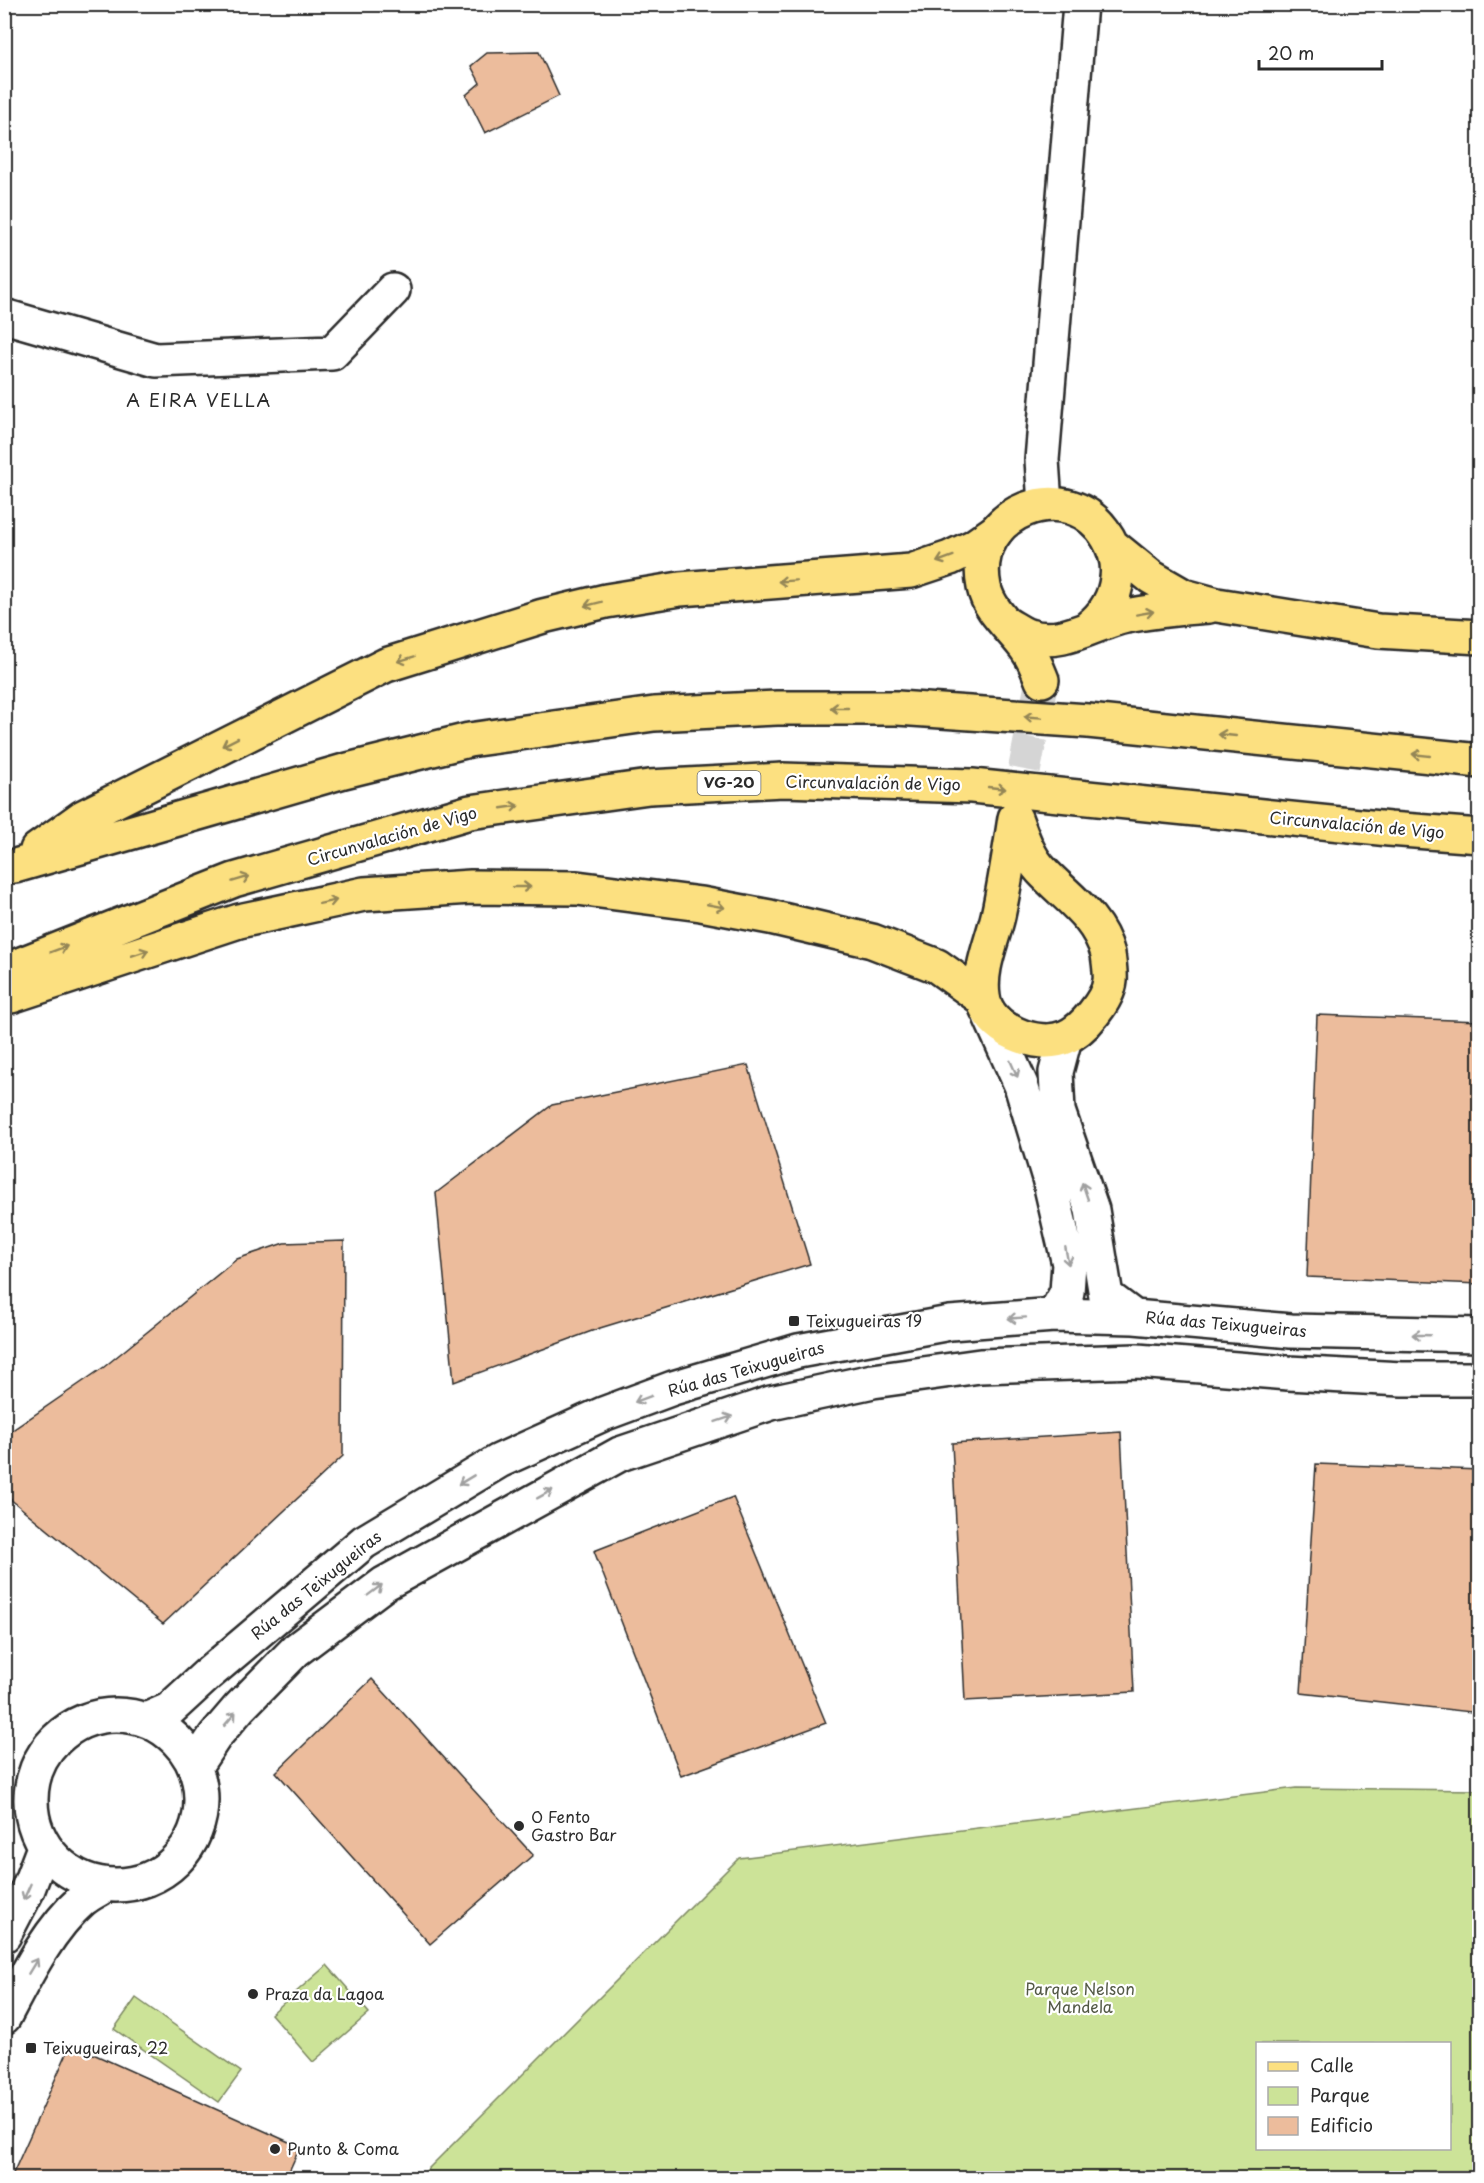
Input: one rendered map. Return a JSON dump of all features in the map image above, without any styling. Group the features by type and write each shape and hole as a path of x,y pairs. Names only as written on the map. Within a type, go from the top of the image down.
{"main road":[{"path":"1114,547 1118,568 1116,589 1107,610 1052,658 1042,680 1030,653 994,609 984,589 982,567 986,548 996,531 1009,517 1026,508 1046,504 1067,506 1087,514 1103,529 1114,547 1151,577 1184,596 1217,605 1378,631 1479,637"},
{"path":"10,868 83,817 386,665 543,616 606,601 680,589 911,571 965,550 996,531"},
{"path":"1080,632 1124,617 1148,612 1217,605"},
{"path":"10,868 344,771 469,740 654,714 777,708 897,708 1088,721 1479,761"},
{"name":"Circunvalación de Vigo","path":"4,970 234,880 459,816 649,786 776,780 972,786 1389,829 1479,836"},
{"path":"4,996 11,996 239,921 364,894 482,887 577,888 701,904 770,917 872,941 937,966 986,1007 1006,1030 1028,1038 1049,1040 1065,1038 1083,1027 1099,1007 1110,983 1108,957 1102,934 1083,910 1040,870 1026,847 1015,818 998,916 982,980 986,1007"}],"street":[{"path":"1046,504 1042,460 1080,4"},
{"path":"4,316 156,360 332,353 393,290"},
{"path":"986,1007 1021,1085 1049,1178 1069,1264 1067,1292 1054,1315"},
{"path":"1065,1038 1056,1072 1058,1111 1092,1210 1107,1296 1134,1317"},
{"name":"Rúa das Teixugueiras","path":"146,1720 169,1710 363,1542 499,1461 593,1419 673,1388 798,1352 950,1323 1054,1315 1134,1317 1291,1331 1479,1335"},
{"path":"195,1766 215,1736 239,1708 296,1650 384,1584 620,1454 771,1403 873,1381 991,1365 1137,1361 1288,1373 1402,1379 1479,1379"},
{"path":"121,1714 146,1720 166,1731 183,1746 195,1766 202,1795 199,1825 185,1851 164,1872 136,1884 106,1885 75,1874 61,1865 44,1847 31,1808 32,1786 39,1763 53,1742 72,1726 95,1717 121,1714"},
{"path":"4,1935 28,1889 44,1847"},
{"path":"4,2017 45,1946 62,1922 83,1900 106,1885"}],"green space":[{"name":"Parque Nelson Mandela","path":"1296,1788 1479,1790 1479,2178 419,2178 739,1858"},
{"path":"327,1965 369,2013 313,2062 271,2014"},
{"path":"136,1998 241,2072 219,2102 114,2029"}],"building":[{"path":"539,52 559,96 485,133 466,95 480,83 471,66 487,53"},
{"path":"1317,1015 1480,1021 1480,1284 1307,1277"},
{"path":"748,1065 810,1264 600,1328 454,1382 436,1193 552,1105"},
{"path":"344,1241 343,1456 163,1624 4,1494 4,1436 104,1367 237,1259 284,1243"},
{"path":"1121,1432 1134,1692 965,1701 952,1443"},
{"path":"1316,1464 1480,1470 1480,1713 1301,1693"},
{"path":"733,1497 826,1723 681,1776 594,1551"},
{"path":"372,1679 533,1855 430,1944 276,1772"},
{"path":"71,2044 300,2147 286,2178 11,2178"}],"tunnel":[{"path":"1015,818 1042,680"}],"place":[{"name":"Teixugueiras 19","path":"794,1321"},
{"name":"O Fento Gastro Bar","path":"519,1826"},
{"name":"Praza da Lagoa","path":"253,1994"},
{"name":"Teixugueiras, 22","path":"31,2048"},
{"name":"Punto & Coma","path":"275,2149"}],"district":[{"name":"A EIRA VELLA","path":"199,401"}]}
